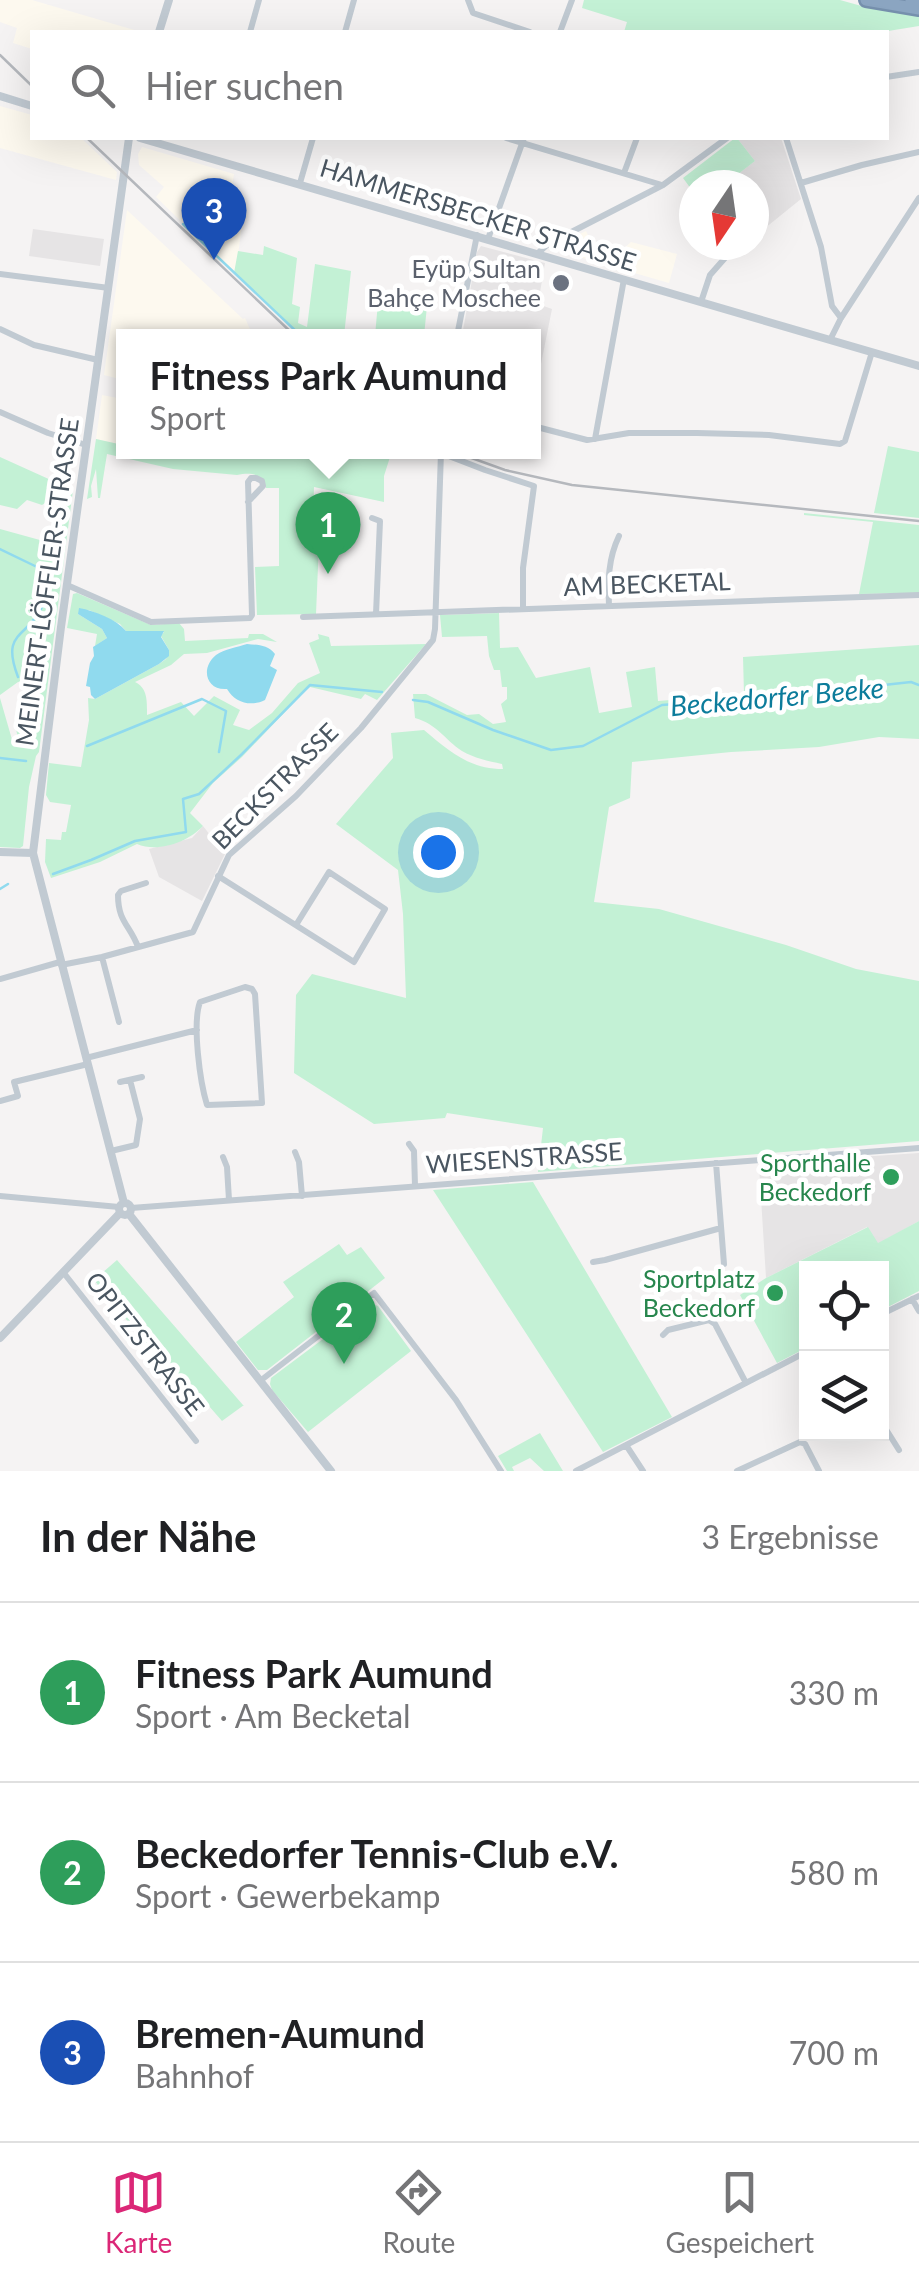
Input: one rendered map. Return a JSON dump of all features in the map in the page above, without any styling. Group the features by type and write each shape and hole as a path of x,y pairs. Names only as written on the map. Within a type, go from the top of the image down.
{"highway":[{"path":"866,0 919,9"},
{"path":"911,0 919,1"}],"street":[{"path":"160,30 170,0"},
{"path":"251,30 259,0"},
{"path":"345,30 354,0"},
{"path":"468,0 473,13 524,30"},
{"path":"561,30 572,0"},
{"path":"889,77 919,72"},
{"path":"0,96 30,105"},
{"name":"MEINERT-LÖFFLER-STRASSE","path":"125,1209 32,853 129,140"},
{"name":"HAMMERSBECKER STRASSE","path":"147,140 919,366"},
{"path":"300,183 313,140"},
{"path":"488,238 523,140 663,185"},
{"path":"624,173 635,140"},
{"path":"537,254 548,244 663,185 724,140"},
{"path":"787,140 821,247 832,306 840,318"},
{"path":"801,183 919,152"},
{"path":"830,340 840,318 919,198"},
{"path":"458,329 477,235"},
{"path":"701,302 710,275 723,260"},
{"path":"0,274 109,288"},
{"path":"595,439 624,280"},
{"path":"0,329 34,345 98,360"},
{"path":"541,428 588,440 629,433 697,433 769,435 840,444 845,440 872,352"},
{"path":"0,412 86,445"},
{"name":"BECKSTRASSE","path":"0,979 194,932 230,856 296,796 374,714 433,640 442,459"},
{"path":"458,459 534,486 523,568 523,609"},
{"path":"67,585 151,622 248,618 252,615 248,502"},
{"path":"372,518 380,521 376,614"},
{"path":"609,606 608,573 618,536"},
{"name":"AM BECKETAL","path":"303,617 919,595"},
{"path":"0,852 32,853"},
{"path":"218,876 354,962 385,909 329,872 296,925"},
{"path":"138,947 122,920 118,896 122,890 146,882"},
{"path":"102,957 118,1022"},
{"path":"245,987 252,989 262,1103 207,1105 197,1030 200,1002 245,987"},
{"path":"0,1100 18,1096 14,1082 197,1030"},
{"path":"111,1151 136,1145 140,1119 125,1081 142,1077"},
{"path":"409,1144 414,1151 416,1186"},
{"name":"WIESENSTRASSE","path":"0,1196 125,1209 919,1148"},
{"path":"295,1152 302,1196"},
{"path":"223,1157 228,1200"},
{"path":"716,1164 724,1264"},
{"path":"0,1338 125,1209 331,1471"},
{"path":"593,1262 721,1228"},
{"name":"OPITZSTRASSE","path":"63,1272 196,1441"},
{"path":"260,1381 374,1293 456,1400 501,1471"},
{"path":"889,1311 916,1298 919,1311"},
{"path":"663,1335 668,1330 709,1320 715,1324 746,1383"},
{"path":"576,1471 799,1356"},
{"path":"889,1434 899,1450"},
{"path":"738,1471 800,1442 805,1444 818,1471"},
{"path":"626,1445 644,1471"}],"shaded area":[{"path":"0,0 32,0 134,30 30,30 30,48 13,43 17,28 0,22"},
{"path":"0,106 30,114 30,140 83,140 117,172 116,180 0,148"},
{"path":"739,140 782,140 801,199 769,225 769,170 743,170 755,161"},
{"path":"142,147 234,174 228,213 243,216 234,273 156,197 164,187 139,165"},
{"path":"127,210 245,318 250,329 116,329 116,378 104,375"},
{"path":"33,229 104,239 100,266 29,256"},
{"path":"586,231 591,241 613,245 607,265 555,250 557,245"},
{"path":"631,242 677,254 669,283 617,268 623,249"},
{"path":"481,246 545,263 538,304 552,309 541,364 541,329 463,329"},
{"path":"102,395 116,398 116,444 96,439"},
{"path":"203,826 225,854 202,901 159,877 149,849 192,838"},
{"path":"919,1153 919,1221 878,1244 867,1227 766,1278 759,1166 832,1160 839,1178 844,1176 844,1158"}],"green space":[{"path":"584,0 840,0 919,16 919,26 889,31 625,30 627,22 582,8"},
{"path":"732,140 739,140 755,161 743,170 693,170"},
{"path":"264,246 297,258 292,304 300,307 298,323 307,327 315,264 351,271 345,329 294,329 234,273 238,251 263,255"},
{"path":"415,294 428,296 425,329 376,329 378,302 412,307"},
{"path":"96,439 116,443 116,456 107,454 100,498 96,469 92,497 87,499"},
{"path":"888,446 919,452 919,518 874,513"},
{"path":"0,457 73,490 39,752 29,787 20,848 0,847 0,698 13,743 18,739 15,723 25,703 24,689 30,683 18,682 0,695 0,529 58,545 64,500 54,497 42,505 27,500 17,509 0,505"},
{"path":"129,459 389,459 384,476 384,502 314,487 313,517 320,518 316,614 257,615 255,567 279,566 279,488 266,488 262,479 251,474 173,469"},
{"path":"804,513 919,525 919,593 859,594 873,522"},
{"path":"73,594 151,625 179,623 185,641 263,634 277,642 258,639 207,653 184,654 171,665 135,682 145,692 147,715 181,702 194,716 214,696 240,710 233,725 249,730 272,713 298,683 320,673 309,643 319,639 318,634 329,637 331,646 426,644 377,700 365,694 361,699 310,687 213,783 190,813 203,826 189,837 163,846 137,844 100,862 51,878 45,862 46,839 61,840 71,805 50,802 46,795 49,763 81,767 89,720 88,698 95,699 159,664 169,650 161,636 164,632 126,631 120,624 89,610 78,614 102,629 107,638 95,646 97,634 67,628"},
{"path":"499,613 500,648 518,647 536,678 590,667 599,713 632,707 626,672 655,667 658,701 744,694 743,657 919,645 919,739 879,737 819,747 632,762 630,798 609,807 594,902 659,909 856,969 919,981 919,1141 538,1172 543,1128 447,1113 445,1118 374,1124 294,1073 296,995 312,974 406,998 398,870 336,824 393,758 391,733 424,730 470,762 503,769 502,764 462,751 435,728 415,718 413,694 426,694 467,715 479,714 493,724 506,722 501,704 507,699 507,687 502,687 500,670 494,670 487,636 442,637 440,615"},
{"path":"533,1182 672,1417 603,1452 433,1190"},
{"name":"Sportplatz Beckedorf","path":"919,1221 919,1291 889,1306 889,1261 800,1261 868,1227 878,1243"},
{"path":"339,1244 347,1255 361,1247 385,1278 267,1370 258,1370 236,1342 294,1297 283,1282"},
{"path":"117,1260 244,1405 222,1421 195,1390 179,1384 94,1280"},
{"name":"Sportplatz Beckedorf","path":"799,1262 799,1352 777,1363 740,1295"},
{"path":"371,1303 378,1306 411,1351 308,1432 272,1390 271,1378"},
{"path":"540,1433 563,1471 544,1471 530,1458 512,1467 514,1471 507,1471 498,1456"}],"water":[{"path":"79,608 105,616 126,631 164,631 161,637 169,656 95,699 86,686 93,647 107,638 102,629 78,614"},
{"path":"247,644 272,651 275,654 270,666 277,670 265,700 254,703 239,700 227,689 214,686 207,672 216,655"}],"waterway":[{"path":"183,224 294,329"},
{"path":"0,549 37,567 49,581 37,616 14,643 13,662 18,677"},
{"name":"Beckedorfer Beeke","path":"413,700 428,702 551,750 583,746 662,705 911,682 919,685"},
{"name":"Beckedorfer Beeke","path":"53,874 135,841 186,832 183,799 199,794 310,685 382,692"},
{"path":"87,746 202,699 226,711 219,752"},
{"path":"0,758 26,761"},
{"name":"Beckedorfer Beeke","path":"0,889 8,884"}],"railway":[{"path":"0,55 30,84"},
{"path":"89,140 288,329"},
{"path":"474,459 572,485 919,521"}],"place":[{"name":"Bremen-Aumund","path":"214,260"},
{"name":"Eyüp Sultan Bahçe Moschee","path":"561,283"},
{"name":"Fitness Park Aumund","path":"328,574"},
{"name":"Sporthalle Beckedorf","path":"891,1177"},
{"name":"Sportplatz Beckedorf","path":"775,1293"},
{"name":"Beckedorfer Tennis-Club e.V.","path":"344,1364"}]}
